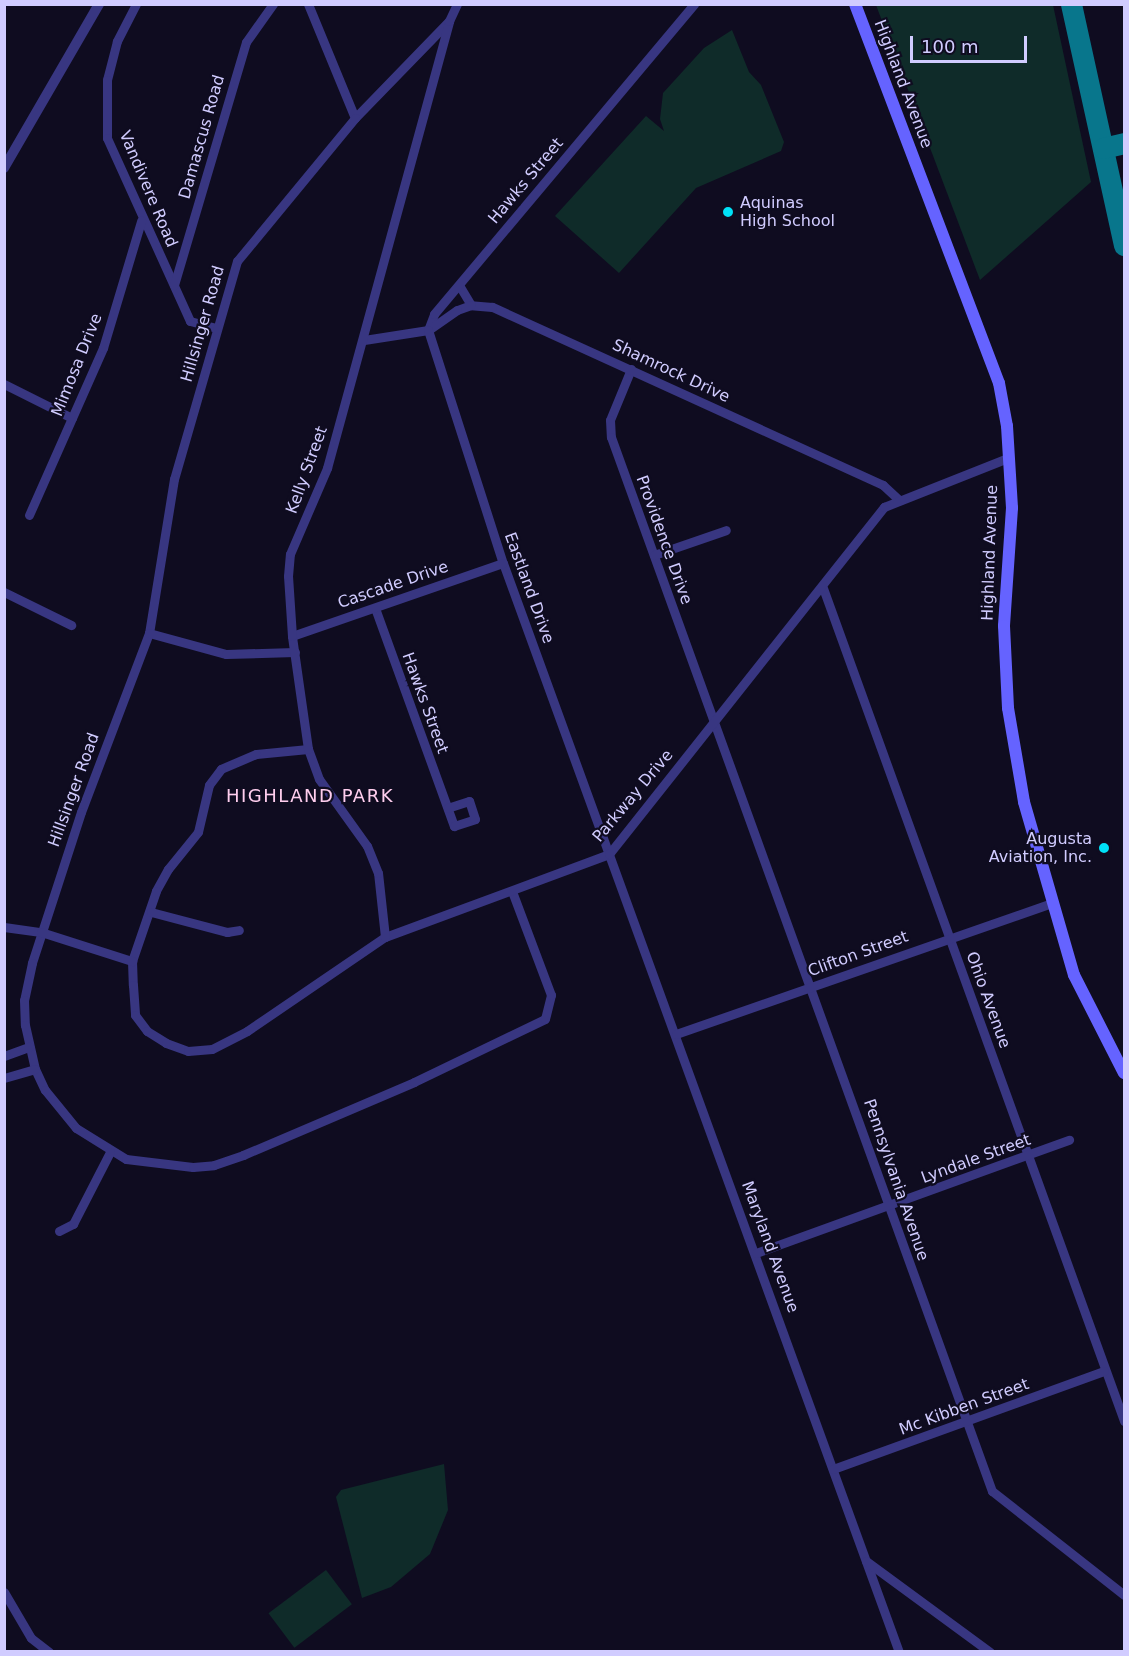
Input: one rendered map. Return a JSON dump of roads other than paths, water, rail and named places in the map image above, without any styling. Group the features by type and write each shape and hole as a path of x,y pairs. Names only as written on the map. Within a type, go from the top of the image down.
{"main road":[{"name":"Highland Avenue","path":"855,4 999,383 1012,508 1004,626 1008,708 1030,830 1074,975 1125,1074"}],"street":[{"path":"4,168 99,4"},
{"name":"Vandivere Road","path":"136,4 117,41 107,80 107,138 141,221 190,321 217,328"},
{"name":"Damascus Road","path":"174,285 246,42 273,4"},
{"path":"308,4 355,118"},
{"name":"Kelly Street","path":"386,937 378,873 367,846 320,778 308,750 292,636 290,554 327,468 364,340 449,21 457,4"},
{"name":"Hawks Street","path":"428,330 434,314 692,5"},
{"name":"Hillsinger Road","path":"449,21 355,118 243,250 217,328 174,478 149,633 81,812 41,932 24,1000 29,1047 35,1069 45,1090 76,1128 110,1152 142,1164 214,1165 538,1025 550,1011 551,995 512,891"},
{"name":"Mimosa Drive","path":"29,515 103,348 141,221"},
{"path":"364,340 428,330 471,305 459,285"},
{"name":"Shamrock Drive","path":"471,305 492,307 632,369 883,485 898,500"},
{"name":"Eastland Drive","path":"428,330 503,563 609,854"},
{"name":"Providence Drive","path":"632,369 610,420 611,437 714,720"},
{"path":"4,384 72,418"},
{"name":"Parkway Drive","path":"132,961 135,1015 147,1031 188,1052 212,1049 247,1031 386,937 609,854 714,720 823,588 884,507 1008,458"},
{"path":"654,555 726,530"},
{"name":"Cascade Drive","path":"292,636 503,563"},
{"name":"Ohio Avenue","path":"823,588 1104,1371 1125,1421"},
{"path":"4,592 71,625"},
{"name":"Hawks Street","path":"375,608 448,808"},
{"path":"149,633 226,654 295,652"},
{"name":"Pennsylvania Avenue","path":"714,720 992,1491 1125,1595"},
{"path":"4,927 41,932 132,961 151,912 156,891 168,869 198,832 209,785 220,769 256,754 308,750"},
{"name":"Maryland Avenue","path":"609,854 756,1253 899,1652"},
{"name":"Clifton Street","path":"676,1034 1052,903"},
{"path":"151,912 227,932 239,930"},
{"path":"4,1056 29,1047"},
{"path":"4,1078 35,1069"},
{"name":"Lyndale Street","path":"756,1253 889,1207 1069,1140"},
{"path":"60,1231 73,1224 110,1152"},
{"name":"Mc Kibben Street","path":"833,1469 966,1424 1104,1371"},
{"path":"866,1560 990,1652"},
{"path":"4,1592 31,1638 49,1652"}],"place":[{"name":"Aquinas High School","path":"728,212"},
{"name":"Augusta Aviation, Inc.","path":"1104,848"}],"district":[{"name":"HIGHLAND PARK","path":"310,796"}]}
